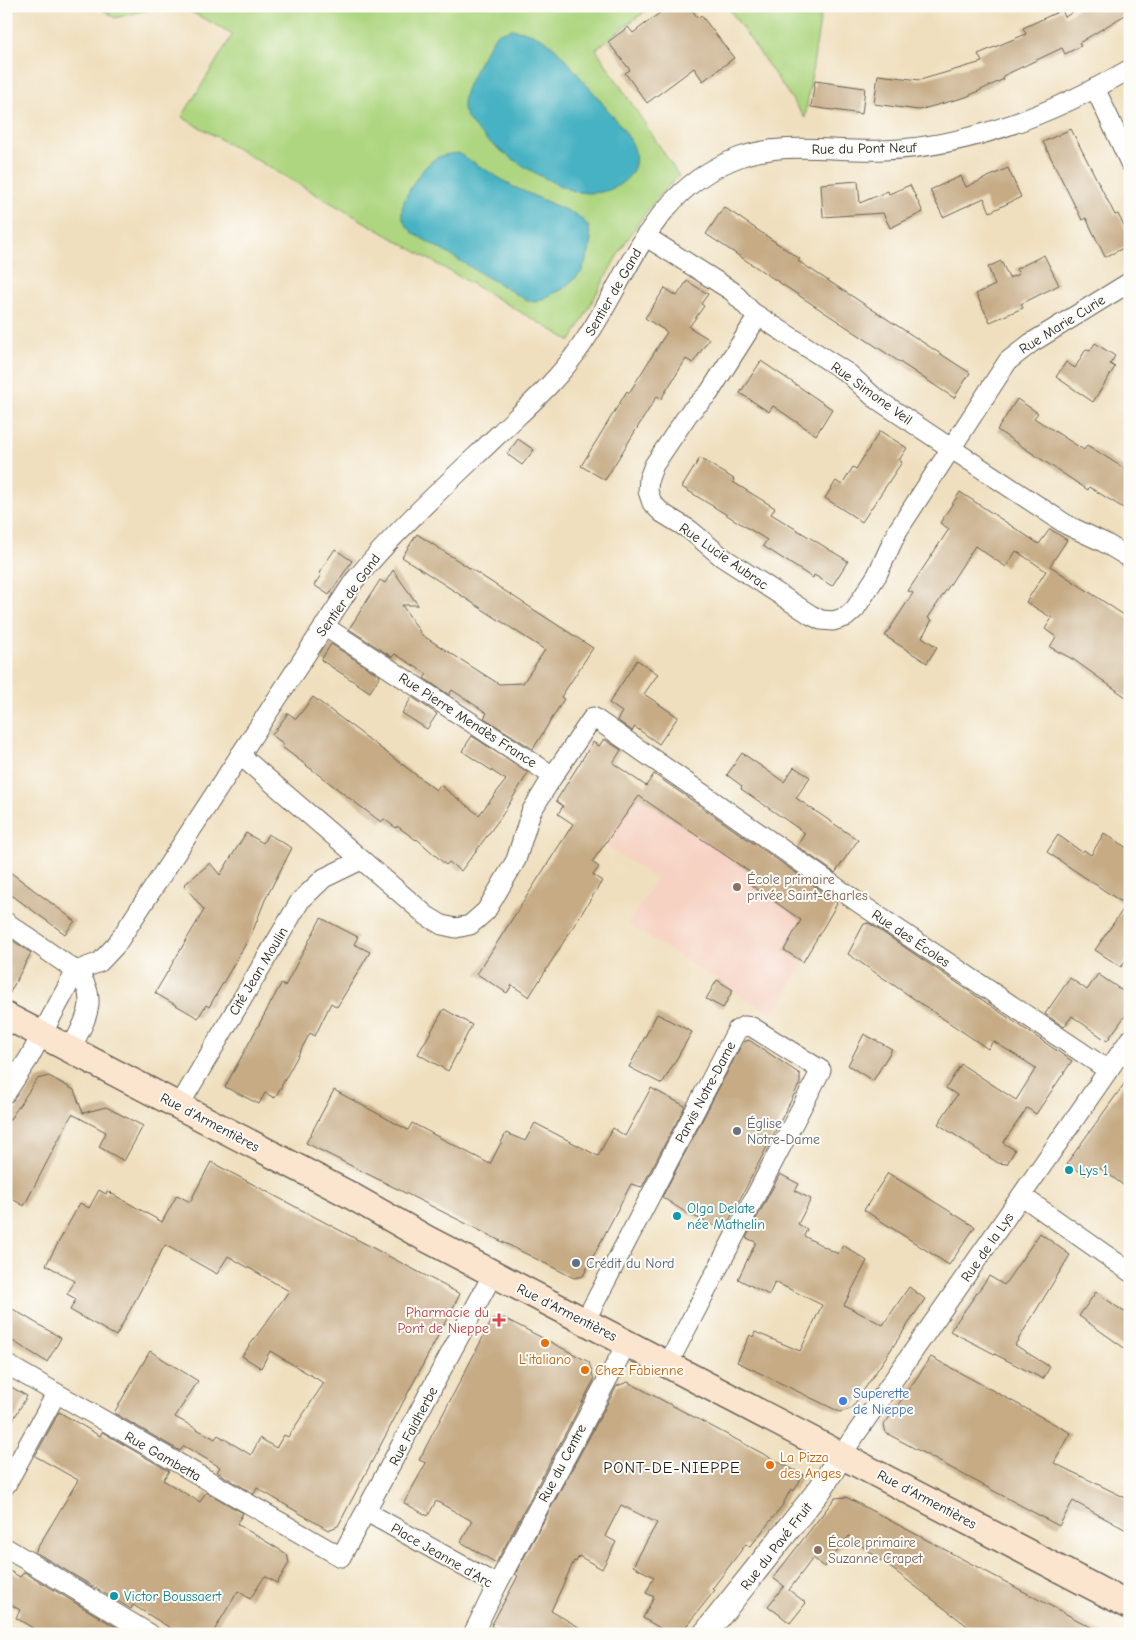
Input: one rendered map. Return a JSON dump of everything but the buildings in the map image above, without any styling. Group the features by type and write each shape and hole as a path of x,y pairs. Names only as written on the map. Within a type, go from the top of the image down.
{"main road":[{"name":"Rue d'Armentières","path":"6,1016 493,1274 842,1454 1130,1606"}],"street":[{"name":"Rue du Pont Neuf","path":"645,236 659,215 686,187 720,166 750,154 786,149 901,149 940,144 1027,120 1130,69"},
{"path":"1095,88 1130,164"},
{"name":"Rue Simone Veil","path":"645,236 732,291 758,316 849,374 875,398 1067,525 1105,543 1130,558"},
{"name":"Sentier de Gand","path":"76,971 100,962 116,946 354,581 379,551 543,391 570,362 601,314 645,236"},
{"name":"Rue Marie Curie","path":"952,448 1002,369 1017,352 1130,282"},
{"name":"Rue Lucie Aubrac","path":"758,316 709,393 689,413 654,465 648,484 650,498 657,508 690,530 722,558 816,618 828,621 846,617 855,608 871,585 898,530 952,448"},
{"name":"Rue Pierre Mendès France","path":"324,626 552,776 593,717"},
{"name":"Rue des Écoles","path":"593,717 859,904 1108,1070"},
{"path":"240,754 434,921 449,927 470,925 486,912 516,860 531,812 552,776"},
{"name":"Cité Jean Moulin","path":"179,1106 300,901 324,878 361,860"},
{"path":"6,922 76,971 88,987 90,1001 84,1023 71,1049"},
{"path":"6,1093 42,1034 76,971"},
{"name":"Parvis Notre-Dame","path":"585,1321 737,1030 744,1026 752,1027 821,1070 668,1364"},
{"name":"Rue de la Lys","path":"842,1454 1130,1039"},
{"path":"1022,1196 1130,1272"},
{"name":"Rue Faidherbe","path":"321,1546 341,1557 367,1512 493,1274"},
{"name":"Rue du Centre","path":"497,1585 627,1343"},
{"name":"Rue Gambetta","path":"6,1364 321,1546"},
{"path":"6,1485 56,1394"},
{"name":"Rue du Pavé Fruit","path":"705,1634 821,1488 842,1454"},
{"name":"Place Jeanne d'Arc","path":"367,1512 497,1585 473,1634"},
{"path":"6,1548 150,1634"}],"shaded area":[{"name":"École primaire privée Saint-Charles","path":"654,774 834,896 837,904 776,1011 768,1012 628,924 656,879 605,845"}],"green space":[{"path":"97,6 163,6 115,18"},
{"path":"180,6 652,6 596,49 679,176 646,212 632,233 606,275 571,341 182,117 233,34"},
{"path":"727,6 822,6 805,118"}],"water":[{"path":"512,29 535,35 552,45 598,97 625,132 634,147 636,160 630,175 619,185 607,191 593,193 579,192 550,181 511,158 477,131 467,118 463,106 464,98 475,69 496,34"},
{"path":"458,153 514,187 577,215 588,225 591,239 589,253 581,273 563,289 536,302 526,300 413,233 402,216 408,192 433,160 448,154"}],"place":[{"name":"École primaire privée Saint-Charles","path":"737,887"},
{"name":"Église Notre-Dame","path":"737,1131"},
{"name":"Lys 1","path":"1069,1170"},
{"name":"Olga Delate née Mathelin","path":"677,1216"},
{"name":"Crédit du Nord","path":"576,1263"},
{"name":"Pharmacie du Pont de Nieppe","path":"499,1320"},
{"name":"L'italiano","path":"545,1343"},
{"name":"Chez Fabienne","path":"585,1370"},
{"name":"Superette de Nieppe","path":"843,1401"},
{"name":"La Pizza des Anges","path":"770,1465"},
{"name":"École primaire Suzanne Crapet","path":"818,1550"},
{"name":"Victor Boussaert","path":"114,1596"}],"district":[{"name":"PONT-DE-NIEPPE","path":"672,1467"}]}
